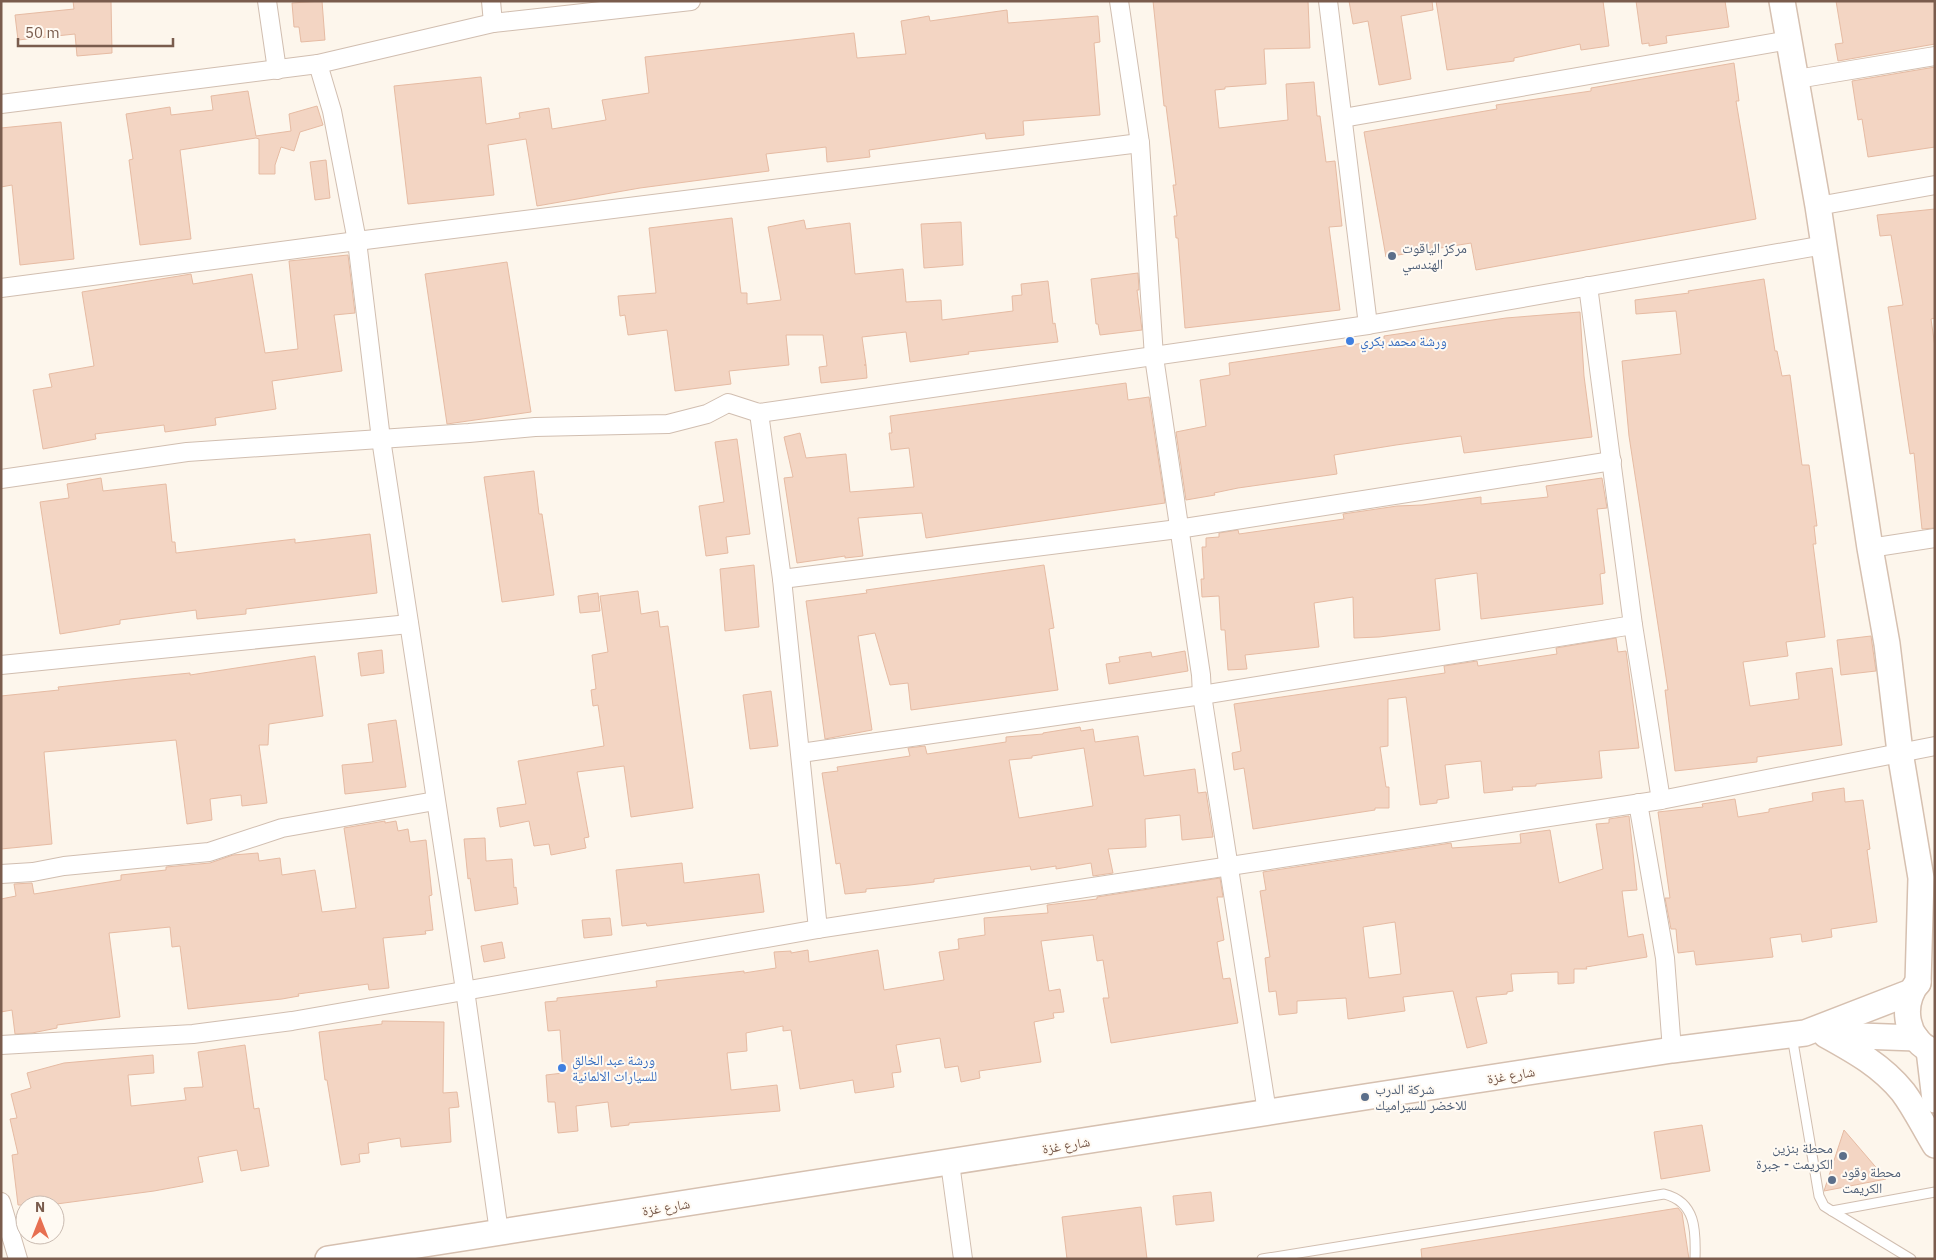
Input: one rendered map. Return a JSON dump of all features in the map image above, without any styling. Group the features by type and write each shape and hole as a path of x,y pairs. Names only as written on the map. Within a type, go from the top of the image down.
{"main road":[{"path":"1782,1 1818,206 1870,548 1887,644 1900,752 1921,878 1921,982 1907,1008 1908,1024 1926,1046 1935,1100"},
{"path":"1921,878 1935,909"},
{"name":"شارع غزة","path":"1808,1034 1921,982"},
{"path":"1808,1034 1861,1054 1888,1076 1903,1093 1935,1145"},
{"name":"شارع غزة","path":"328,1259 1672,1050 1808,1034 1926,1046"}],"street":[{"path":"266,1 277,70"},
{"path":"491,1 493,23"},
{"path":"1,104 318,64 493,23 691,1"},
{"path":"1119,1 1140,143 1154,357 1201,675 1202,695 1267,1112"},
{"path":"1328,1 1344,118 1368,325"},
{"path":"1344,118 1789,40"},
{"path":"1797,80 1935,56"},
{"path":"318,64 332,111 357,241 381,439 465,990 499,1232"},
{"path":"1,288 357,241 1140,143"},
{"path":"1818,206 1935,185"},
{"path":"1,480 187,452 535,427 668,424 707,414 728,403 759,413 1368,325 1824,245"},
{"path":"1588,286 1633,625 1660,800"},
{"path":"759,413 782,579 818,929"},
{"path":"782,579 1178,529 1612,461"},
{"path":"1870,548 1935,538"},
{"path":"1,665 409,624"},
{"path":"801,753 1202,695 1633,625"},
{"path":"1,1045 193,1034 292,1021 818,929 1660,800 1935,746"},
{"path":"1,874 209,852 282,828 436,801"},
{"path":"1638,803 1666,958 1672,1050"},
{"path":"950,1163 964,1259"},
{"path":"1,1202 18,1259"}],"lane":[{"path":"1808,1034 1819,1196 1824,1206 1911,1259"},
{"path":"1832,1211 1935,1192"},
{"path":"1262,1259 1664,1194 1678,1198 1692,1213 1695,1259"}],"building":[{"path":"73,1 111,1 112,53 77,56 75,34 18,40 15,15 74,9"},
{"path":"322,1 325,40 301,42 299,27 294,27 292,3"},
{"path":"1153,1 1308,1 1310,48 1264,49 1266,84 1225,87 1225,89 1215,90 1219,128 1288,120 1286,84 1314,82 1317,116 1320,116 1326,162 1335,161 1342,226 1329,227 1340,310 1185,328 1178,238 1176,238 1174,216 1177,216 1173,185 1176,185 1166,106 1164,106"},
{"path":"1349,1 1432,1 1433,10 1401,16 1411,79 1379,85 1368,21 1353,24"},
{"path":"1436,1 1603,1 1609,46 1581,50 1580,44 1514,58 1514,61 1447,70"},
{"path":"1636,1 1725,1 1729,27 1666,36 1667,43 1649,46 1649,43 1642,44"},
{"path":"1836,1 1935,1 1935,44 1838,61 1835,44 1843,43"},
{"path":"1007,10 1008,23 1098,16 1100,42 1094,43 1100,115 1023,121 1024,135 986,139 985,133 869,150 870,157 827,162 826,147 766,154 769,171 640,188 537,206 526,139 488,145 494,195 408,204 394,86 481,77 486,124 520,118 519,113 549,108 552,129 606,120 602,100 649,93 645,57 854,33 857,58 906,54 901,21 929,16 930,21"},
{"path":"1734,63 1739,101 1736,101 1756,219 1476,270 1471,243 1386,257 1364,132 1497,109 1496,105 1591,91 1591,88"},
{"path":"1935,67 1935,147 1868,157 1862,119 1858,120 1852,81"},
{"path":"248,91 256,136 291,131 289,114 317,106 323,125 300,132 294,151 281,147 275,165 275,174 259,174 259,139 256,138 180,150 191,239 140,245 129,160 133,159 126,114 170,107 171,115 213,110 211,96"},
{"path":"61,122 74,259 20,265 12,185 1,187 1,128"},
{"path":"326,160 330,198 315,200 310,162"},
{"path":"1935,209 1935,318 1931,319 1935,347 1935,528 1922,529 1914,453 1910,454 1888,307 1903,305 1891,235 1880,236 1877,215"},
{"path":"732,218 741,293 747,293 747,304 781,300 768,227 804,220 806,229 850,223 855,274 903,269 906,302 941,300 942,320 1013,311 1012,296 1022,295 1021,284 1048,281 1053,324 1055,323 1058,342 968,352 969,354 910,362 906,332 862,337 867,378 821,383 819,367 827,366 823,335 786,335 789,365 729,371 731,384 675,391 667,330 628,335 625,315 620,316 618,296 656,293 649,228"},
{"path":"961,222 963,265 924,268 921,224"},
{"path":"348,255 355,313 334,315 342,371 272,381 276,409 215,418 216,425 165,432 164,425 95,434 96,439 43,449 33,390 52,387 49,374 94,366 82,292 191,274 193,284 252,274 265,353 298,349 289,261"},
{"path":"507,262 531,412 447,424 425,274"},
{"path":"1138,273 1139,290 1137,290 1142,330 1100,335 1098,324 1096,324 1091,279"},
{"path":"1764,279 1775,351 1777,351 1782,376 1790,375 1802,465 1809,465 1817,526 1814,526 1816,544 1813,544 1825,637 1786,642 1788,656 1743,662 1750,706 1799,699 1796,673 1832,668 1842,745 1757,757 1757,762 1675,771 1665,690 1668,690 1629,436 1622,361 1681,354 1676,311 1636,314 1635,300 1689,293 1688,291"},
{"path":"1580,312 1584,376 1592,437 1464,453 1461,436 1396,445 1334,455 1337,474 1238,488 1214,493 1215,495 1186,500 1176,432 1206,426 1200,380 1230,375 1229,363 1384,340 1384,336 1506,318"},
{"path":"1126,383 1128,400 1149,397 1165,503 926,538 922,513 858,518 863,556 845,558 845,556 797,563 784,478 793,477 784,437 800,433 806,458 846,454 850,492 914,487 909,448 891,450 890,416"},
{"path":"737,439 750,534 726,537 728,553 706,556 699,506 724,502 715,442"},
{"path":"534,471 539,514 542,514 554,595 502,602 484,477"},
{"path":"101,478 103,491 166,484 172,542 175,542 176,553 295,539 295,543 370,534 377,593 246,609 246,614 197,619 196,610 120,620 120,624 60,634 40,502 69,498 67,484"},
{"path":"1602,478 1607,508 1597,509 1605,573 1600,574 1603,604 1481,619 1477,573 1435,579 1440,630 1354,638 1353,597 1314,603 1319,647 1245,655 1247,669 1228,670 1225,630 1221,630 1219,596 1202,597 1201,579 1204,579 1202,547 1206,547 1206,538 1219,537 1219,533 1238,530 1239,534 1344,519 1343,514 1397,506 1422,505 1481,497 1481,504 1548,497 1546,486"},
{"path":"754,565 759,627 725,631 720,569"},
{"path":"1044,565 1054,628 1049,629 1058,690 911,710 908,683 890,685 875,633 858,636 872,730 825,739 806,601 867,593 866,590"},
{"path":"638,591 641,614 658,611 660,627 668,626 693,808 631,817 624,766 577,772 589,837 584,838 586,848 551,855 549,844 534,846 529,821 500,827 497,808 526,804 518,761 604,746 598,705 593,706 591,690 596,689 592,655 608,652 600,596"},
{"path":"598,593 600,611 580,613 578,596"},
{"path":"1871,636 1876,671 1841,675 1837,640"},
{"path":"1616,638 1618,652 1626,651 1639,748 1599,751 1602,778 1512,787 1513,790 1484,793 1481,761 1445,765 1449,798 1437,800 1437,803 1420,805 1406,697 1388,699 1388,746 1380,747 1386,787 1389,787 1389,808 1375,808 1375,810 1253,829 1244,768 1234,770 1232,753 1241,751 1234,704 1445,673 1444,666 1477,661 1478,666 1557,654 1556,648"},
{"path":"382,650 384,673 361,676 358,653"},
{"path":"1185,651 1188,671 1109,684 1106,664 1120,662 1119,657 1151,652 1152,657"},
{"path":"315,656 323,716 269,724 268,745 259,745 267,803 242,806 241,795 210,799 212,820 187,824 176,740 44,752 52,844 1,849 1,696 59,690 58,687 190,673 190,675"},
{"path":"771,691 778,746 750,749 743,695"},
{"path":"396,720 406,787 345,794 342,765 373,762 368,724"},
{"path":"1080,727 1081,731 1093,729 1095,742 1138,736 1144,776 1195,769 1198,793 1206,792 1213,837 1182,840 1180,815 1145,819 1146,847 1108,849 1113,873 1093,876 1091,863 1056,869 1056,866 1031,870 1030,866 934,879 934,882 866,889 866,892 845,894 840,863 836,864 822,773 838,771 837,767 910,756 908,748 925,746 927,754 1006,742 1006,737","holes":["1084,748 1093,806 1019,818 1009,760 1032,758 1032,756"]},
{"path":"1844,788 1845,802 1863,800 1870,849 1867,850 1877,922 1831,929 1832,937 1802,942 1801,934 1770,938 1773,957 1696,965 1694,951 1678,953 1676,929 1671,929 1665,898 1670,898 1658,812 1703,807 1702,804 1735,799 1738,817 1769,812 1769,809 1813,801 1812,793"},
{"path":"1629,816 1637,890 1622,891 1628,937 1643,934 1647,957 1586,967 1587,969 1574,969 1574,983 1558,984 1558,972 1511,974 1513,991 1507,992 1507,994 1476,997 1487,1043 1467,1048 1453,991 1403,997 1405,1011 1348,1019 1346,998 1297,1001 1297,1013 1279,1015 1276,991 1269,992 1265,958 1270,957 1260,891 1266,890 1263,872 1451,843 1452,848 1521,843 1520,834 1550,830 1559,883 1603,869 1596,824 1609,823 1609,819","holes":["1395,922 1401,974 1369,978 1363,927"]},
{"path":"385,821 385,823 396,821 398,831 408,829 410,842 426,840 432,895 429,896 433,930 425,931 426,934 383,938 389,988 369,990 368,984 298,994 299,996 282,999 188,1009 180,946 172,947 170,927 109,933 120,1017 57,1025 57,1028 15,1034 12,1010 1,1012 1,899 16,896 14,884 32,883 34,894 121,880 121,875 166,870 166,867 210,863 233,855 258,853 259,861 280,858 282,875 315,870 322,912 356,908 344,828"},
{"path":"485,838 486,861 512,859 514,888 516,887 518,904 475,911 470,878 468,879 464,839"},
{"path":"682,863 684,883 759,874 764,912 647,926 646,923 622,926 616,870"},
{"path":"1220,878 1223,897 1217,897 1224,940 1217,942 1223,979 1230,978 1238,1023 1111,1043 1103,998 1109,998 1103,960 1097,961 1093,935 1041,941 1049,991 1060,989 1064,1012 1053,1013 1054,1018 1034,1022 1041,1062 979,1071 980,1078 961,1082 958,1066 945,1068 940,1038 896,1045 901,1072 892,1073 894,1087 855,1093 853,1080 800,1089 791,1030 783,1031 783,1026 746,1033 747,1051 727,1053 731,1090 777,1085 780,1111 629,1123 629,1125 611,1127 608,1102 576,1106 578,1131 558,1133 555,1102 548,1102 546,1075 563,1073 560,1030 548,1031 545,1002 557,1001 557,998 657,987 656,981 744,971 744,973 776,968 774,952 791,951 791,953 808,950 809,962 878,950 884,990 944,980 939,952 959,949 958,939 985,935 984,918 1048,913 1047,905 1097,899 1097,897"},
{"path":"610,918 612,935 584,938 582,920"},
{"path":"502,942 505,958 484,962 481,946"},
{"path":"382,1021 444,1022 443,1093 457,1092 459,1107 449,1108 451,1142 401,1147 400,1138 368,1143 369,1153 359,1154 360,1162 341,1165 327,1080 325,1080 319,1032 382,1024"},
{"path":"245,1045 254,1109 259,1108 269,1166 241,1171 237,1150 198,1157 203,1182 154,1191 65,1203 65,1195 17,1195 12,1155 18,1154 10,1119 17,1118 11,1094 31,1088 27,1073 64,1063 153,1055 154,1073 128,1075 131,1106 186,1100 184,1088 203,1087 198,1052"},
{"path":"1702,1125 1710,1171 1661,1179 1654,1132"},
{"path":"1844,1130 1886,1179 1824,1191"},
{"path":"1211,1192 1214,1221 1176,1225 1173,1196"},
{"path":"1141,1207 1147,1259 1067,1259 1062,1217"},
{"path":"1678,1208 1682,1213 1689,1259 1422,1259 1421,1249"}],"place":[{"name":"مركز الياقوت الهندسي","path":"1392,256"},
{"name":"ورشة محمد بكري","path":"1350,341"},
{"name":"ورشة عبد الخالق للسيارات الالمانية","path":"562,1068"},
{"name":"شركة الدرب للاخضر للسيراميك","path":"1365,1097"},
{"name":"محطة بنزين الكريمت - جبرة","path":"1843,1156"},
{"name":"محطة وقود الكريمت","path":"1832,1180"}]}
